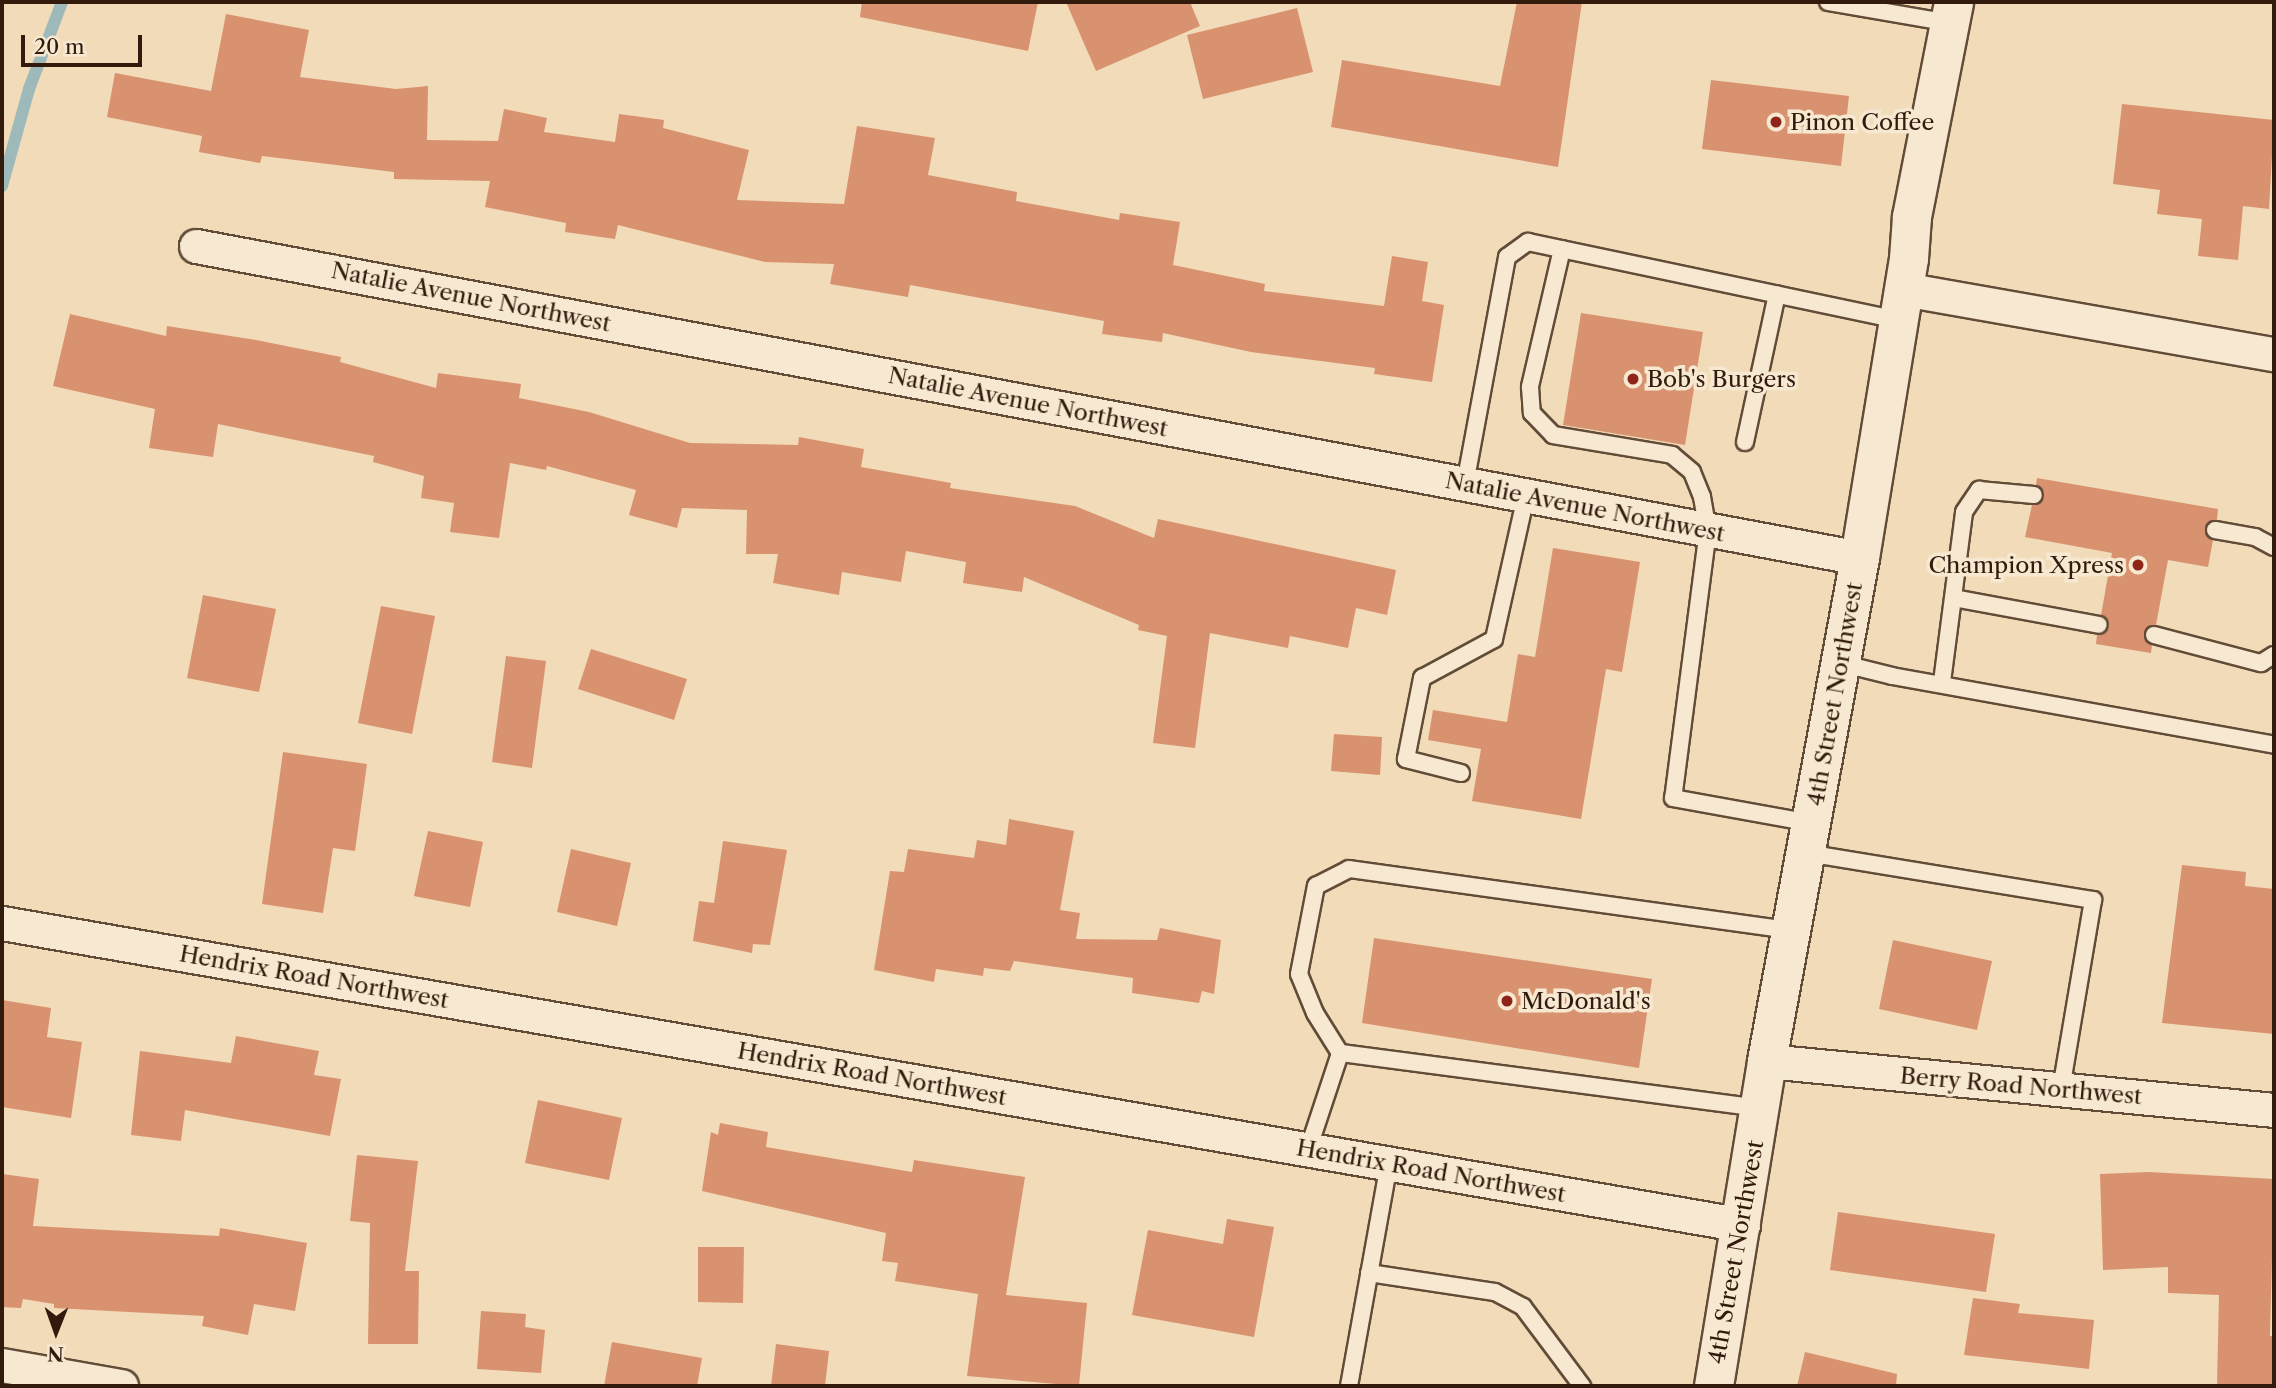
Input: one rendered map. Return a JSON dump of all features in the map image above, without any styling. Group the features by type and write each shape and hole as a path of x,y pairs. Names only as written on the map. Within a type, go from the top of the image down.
{"main road":[{"name":"4th Street Northwest","path":"1714,1386 1743,1225 1767,1061 1860,558 1901,304 1912,217 1952,12"}],"street":[{"name":"Natalie Avenue Northwest","path":"196,246 1860,558"},
{"path":"1901,304 2274,354"},
{"name":"Hendrix Road Northwest","path":"2,923 1743,1225"},
{"name":"Berry Road Northwest","path":"1767,1061 2274,1110"},
{"path":"2,1366 121,1386"}],"lane":[{"path":"1828,2 1952,12"},
{"path":"1465,484 1507,257 1528,242 1777,294 1901,304"},
{"path":"1562,249 1530,387 1532,413 1553,435 1672,455 1692,472 1708,530 1673,798 1808,838 2093,900 2061,1090"},
{"path":"1745,442 1777,294"},
{"path":"1942,682 1964,512 1979,491 2034,495"},
{"path":"1461,773 1406,759 1422,678 1494,639 1526,496"},
{"path":"2215,530 2255,537 2274,547"},
{"path":"1954,598 2099,625"},
{"path":"2154,635 2270,663"},
{"path":"1840,663 2274,745"},
{"path":"1340,1053 1315,1013 1299,974 1316,886 1349,869 1791,930"},
{"path":"1308,1150 1340,1053"},
{"path":"1340,1053 1760,1108"},
{"path":"1349,1386 1389,1164"},
{"path":"1369,1273 1495,1292 1523,1307 1582,1386"}],"building":[{"path":"862,2 1038,2 1028,51 860,17"},
{"path":"1066,2 1190,2 1200,26 1096,71"},
{"path":"1517,2 1582,2 1558,167 1331,127 1342,60 1500,86"},
{"path":"1297,8 1313,72 1203,99 1187,35"},
{"path":"226,14 309,30 300,77 396,89 428,86 427,140 498,141 504,109 547,118 544,132 615,142 619,114 664,120 663,128 749,150 737,200 844,204 857,126 935,138 928,175 1017,192 1016,201 1119,220 1120,213 1180,222 1173,265 1265,284 1264,291 1384,306 1392,256 1428,262 1422,301 1444,305 1432,382 1374,374 1375,368 1251,352 1163,333 1162,342 1102,334 1104,321 910,285 908,297 830,284 834,264 765,262 618,225 615,239 565,232 566,223 485,207 490,181 394,179 394,172 262,156 260,163 199,152 202,136 107,117 115,73 211,91"},
{"name":"Pinon Coffee","path":"1711,80 1849,96 1841,166 1702,149"},
{"path":"2122,104 2274,120 2269,209 2243,206 2238,260 2198,256 2202,219 2157,214 2160,190 2113,184"},
{"name":"Bob's Burgers","path":"1581,313 1703,332 1685,445 1563,425"},
{"path":"70,314 166,336 167,326 341,357 340,362 436,388 438,373 521,384 519,398 589,412 690,443 798,445 799,437 864,449 861,467 951,483 950,488 1075,506 1154,538 1158,519 1396,570 1387,615 1356,608 1348,648 1290,636 1288,648 1210,633 1195,748 1153,743 1167,636 1138,630 1139,625 1024,577 1022,592 963,583 966,562 906,551 901,582 842,572 839,595 773,583 778,554 746,554 747,510 682,508 677,528 629,515 636,490 547,466 546,470 510,463 499,538 450,532 454,503 421,498 424,476 373,462 374,456 218,424 213,457 149,448 155,409 53,386"},
{"name":"Champion Xpress","path":"2037,478 2218,509 2217,520 2205,528 2213,540 2208,567 2168,560 2156,625 2144,633 2152,645 2151,653 2096,644 2097,635 2109,626 2101,615 2112,553 2025,537 2032,505 2044,497 2036,485"},
{"path":"1553,548 1640,562 1622,672 1606,669 1581,819 1472,801 1481,749 1428,740 1433,710 1507,722 1518,654 1535,657"},
{"path":"203,595 276,609 259,692 187,678"},
{"path":"381,606 435,616 412,734 358,723"},
{"path":"591,649 687,679 674,720 578,689"},
{"path":"506,656 546,661 532,768 492,762"},
{"path":"1334,734 1382,737 1380,775 1331,771"},
{"path":"283,752 367,764 355,851 333,848 323,913 262,904"},
{"path":"1009,819 1074,831 1060,910 1080,913 1076,939 1157,940 1160,928 1221,940 1214,994 1202,991 1199,1003 1132,993 1133,978 1014,961 1010,971 984,968 983,976 936,969 934,982 874,970 890,871 904,872 908,849 974,858 977,840 1006,845"},
{"path":"428,831 483,842 470,907 414,896"},
{"path":"723,841 787,850 770,945 753,944 752,953 693,941 699,901 714,903"},
{"path":"571,849 631,863 617,926 557,912"},
{"path":"2182,865 2246,872 2245,886 2274,889 2274,1034 2162,1023"},
{"name":"McDonald's","path":"1374,938 1652,979 1639,1068 1362,1023"},
{"path":"1893,940 1992,961 1977,1030 1879,1009"},
{"path":"2,1000 51,1008 47,1037 82,1042 71,1118 2,1107"},
{"path":"236,1036 319,1051 314,1075 341,1079 330,1136 185,1110 181,1141 131,1135 140,1051 231,1063"},
{"path":"538,1100 622,1118 609,1180 525,1163"},
{"path":"720,1123 768,1132 766,1147 912,1172 914,1160 1025,1177 1006,1295 1087,1303 1079,1386 967,1376 978,1294 895,1281 898,1263 882,1261 886,1233 702,1191 711,1132 718,1135"},
{"path":"357,1155 418,1161 405,1271 419,1271 418,1344 368,1344 370,1223 350,1221"},
{"path":"2149,1172 2274,1179 2270,1336 2274,1336 2274,1386 2217,1386 2219,1295 2168,1293 2168,1267 2103,1270 2100,1174"},
{"path":"2,1174 39,1179 33,1226 219,1236 220,1228 307,1243 295,1311 254,1304 248,1335 202,1326 204,1316 54,1308 54,1304 23,1299 21,1308 2,1307"},
{"path":"1838,1212 1995,1234 1986,1292 1830,1270"},
{"path":"1227,1219 1274,1227 1254,1337 1132,1315 1148,1230 1223,1244"},
{"path":"698,1247 744,1247 743,1303 698,1302"},
{"path":"1973,1298 2020,1304 2018,1313 2094,1320 2089,1369 1964,1355"},
{"path":"481,1311 526,1314 525,1327 545,1330 541,1373 477,1369"},
{"path":"612,1342 702,1358 697,1386 604,1386"},
{"path":"776,1344 829,1351 825,1386 771,1386"},
{"path":"1805,1352 1897,1374 1896,1386 1797,1386"}],"waterway":[{"path":"2,186 29,89 62,2"}],"place":[{"name":"Pinon Coffee","path":"1776,122"},
{"name":"Bob's Burgers","path":"1633,379"},
{"name":"Champion Xpress","path":"2138,565"},
{"name":"McDonald's","path":"1507,1001"}]}
